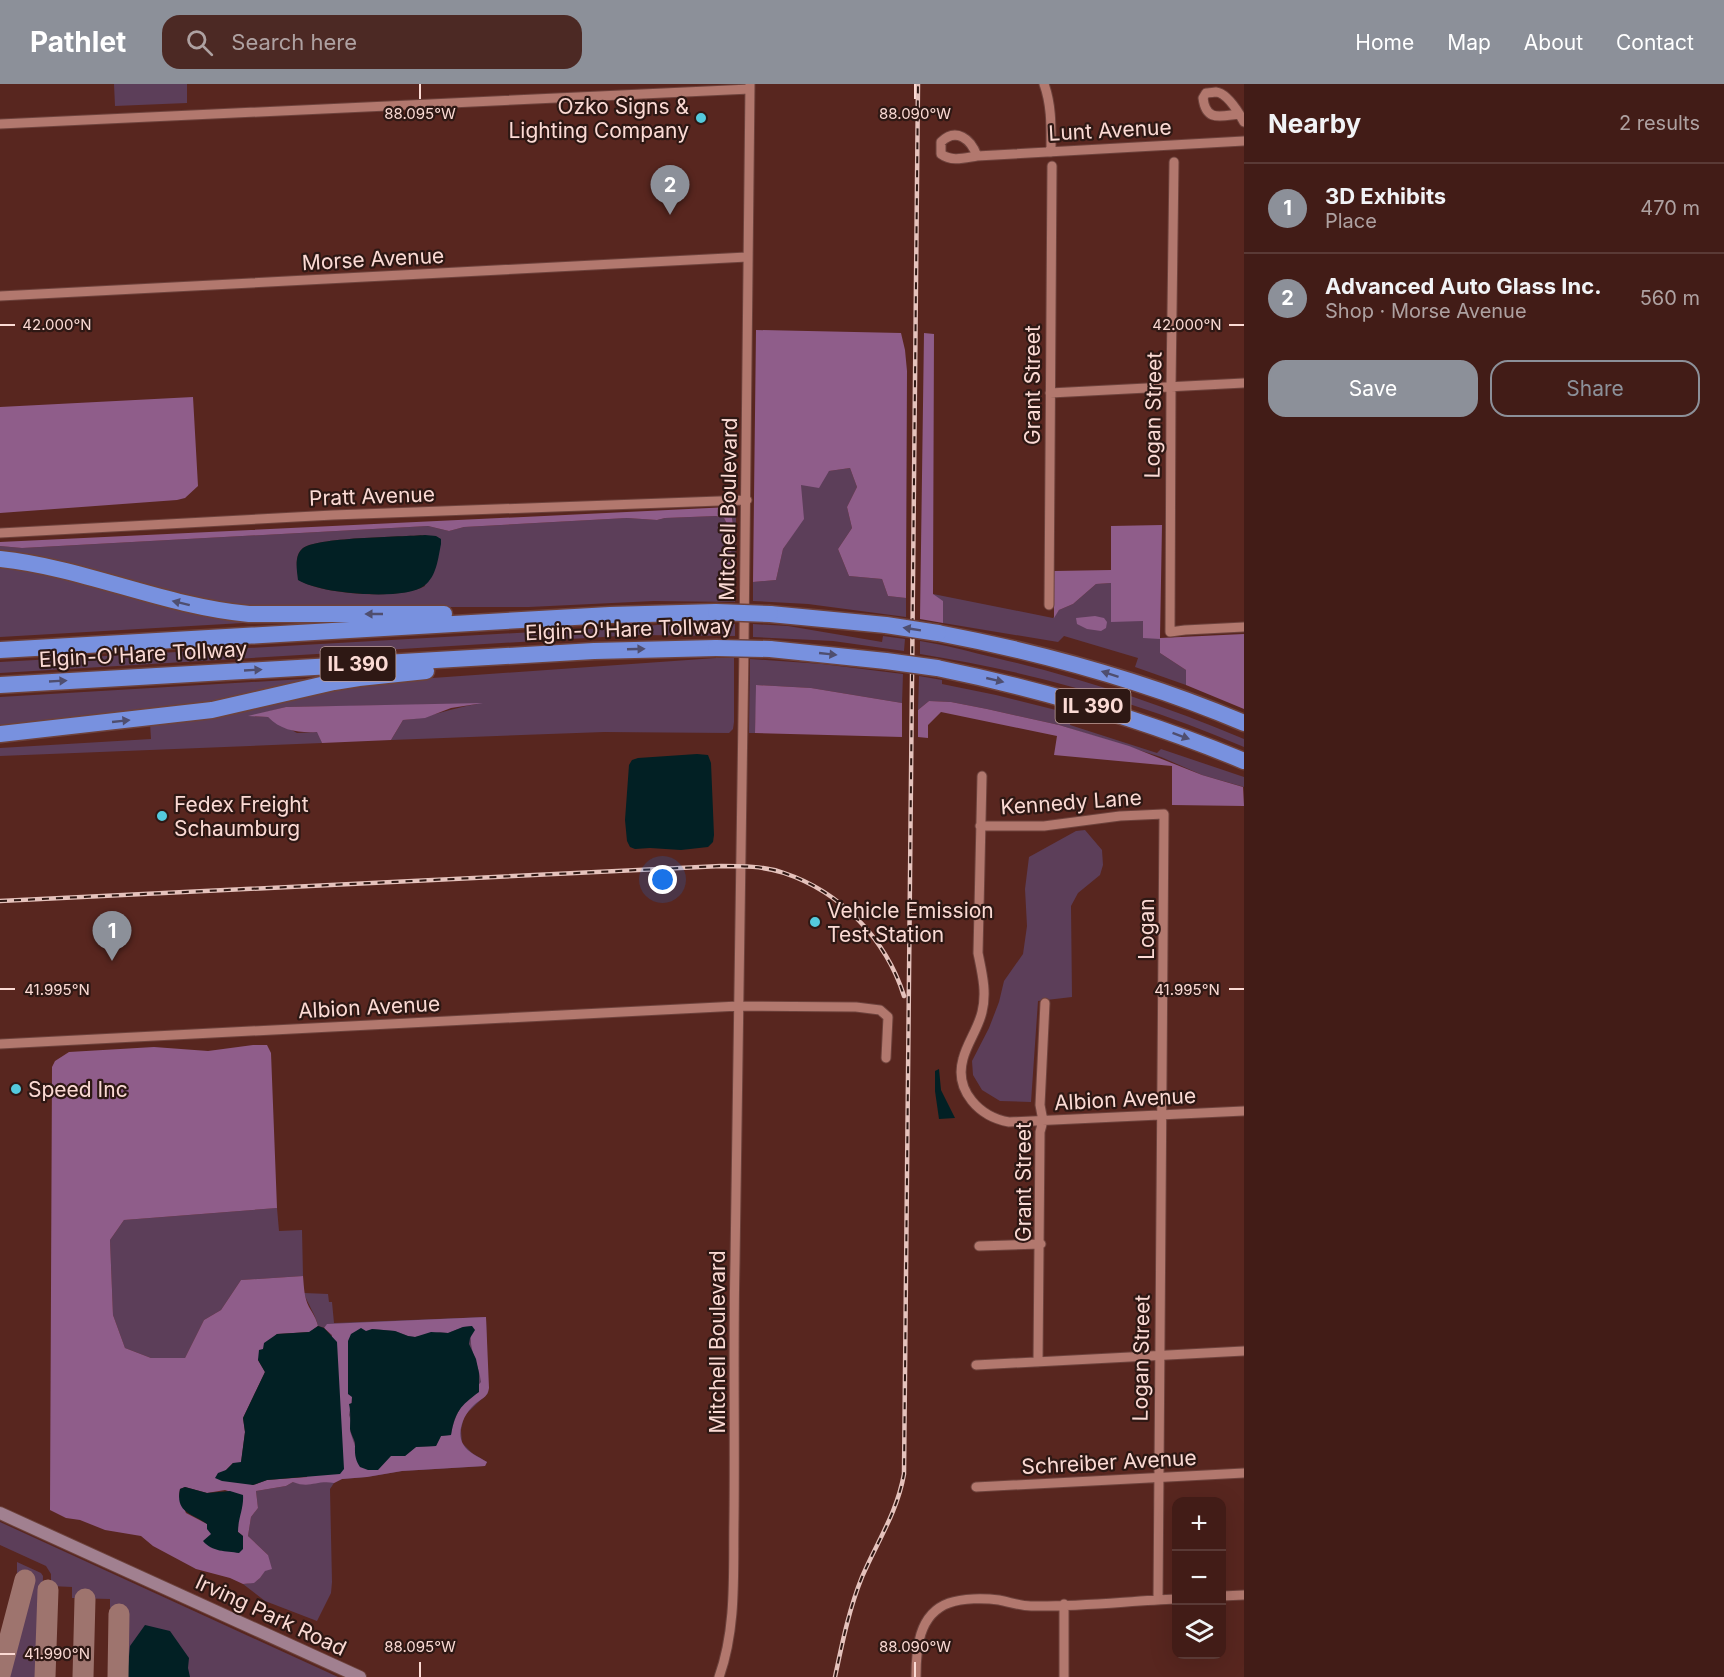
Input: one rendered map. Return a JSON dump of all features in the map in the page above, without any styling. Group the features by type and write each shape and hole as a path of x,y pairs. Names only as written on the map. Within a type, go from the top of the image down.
{"highway":[{"path":"0,559 29,562 65,570 180,603 219,611 249,614 461,614 559,618"},
{"name":"Elgin-O'Hare Tollway","path":"0,650 671,612 771,614 886,625 1024,651 1100,671 1244,723"},
{"name":"Elgin-O'Hare Tollway","path":"0,685 594,651 770,649 886,661 987,678 1090,705 1244,761"},
{"path":"0,734 212,710 360,678 541,661 594,651"}],"main road":[{"name":"Irving Park Road","path":"0,1513 360,1677"}],"street":[{"path":"1044,84 1050,107 1051,152"},
{"path":"0,124 750,87"},
{"name":"Mitchell Boulevard","path":"719,1677 725,1661 732,1610 747,500 750,87"},
{"name":"Lunt Avenue","path":"977,156 1244,141"},
{"name":"Logan Street","path":"1174,162 1170,632 1244,627"},
{"name":"Grant Street","path":"1049,605 1052,166"},
{"name":"Morse Avenue","path":"0,296 747,257"},
{"path":"1050,393 1244,384"},
{"name":"Pratt Avenue","path":"0,533 325,516 747,500"},
{"path":"980,826 982,776"},
{"name":"Kennedy Lane","path":"980,826 1044,826 1120,816 1164,814"},
{"name":"Logan","path":"1162,1116 1164,814"},
{"name":"Albion Avenue","path":"980,826 978,953 984,980 984,1001 978,1024 962,1061 961,1070 968,1095 975,1106 984,1114 1000,1120 1043,1121 1244,1111"},
{"name":"Grant Street","path":"1038,1362 1041,1244 1040,1132 1043,1121 1040,1105 1046,1003"},
{"path":"739,1006 806,1005 880,1010 888,1017 886,1059"},
{"name":"Albion Avenue","path":"0,1044 739,1006"},
{"name":"Logan Street","path":"1158,1600 1162,1116"},
{"path":"979,1246 1041,1244"},
{"path":"976,1365 1244,1351"},
{"name":"Schreiber Avenue","path":"976,1487 1244,1473"},
{"path":"1226,1596 1244,1595"},
{"path":"916,1677 916,1647 921,1632 930,1618 949,1603 973,1599 998,1600 1028,1606 1172,1599"},
{"path":"1064,1677 1065,1604"}],"shaded area":[{"path":"114,84 187,84 187,103 115,106"},
{"path":"756,330 901,333 907,371 906,598 888,596 882,579 849,576 838,549 852,528 847,507 857,487 850,468 829,471 819,488 801,485 804,519 783,549 776,580 753,582"},
{"path":"924,333 934,334 933,594 943,601 943,623 920,619"},
{"path":"193,397 198,486 185,498 0,513 0,407"},
{"path":"850,468 857,487 847,507 852,528 838,549 849,576 882,579 888,596 906,598 906,617 808,604 753,601 753,582 776,580 783,549 803,519 800,484 829,471"},
{"path":"730,507 736,515 735,602 654,601 529,607 238,607 0,552 0,546 22,548 428,526 449,531 464,527 627,518 657,520 716,516 724,518 728,526 723,576 730,577 733,524","holes":["425,535 425,586 398,593 362,594 310,585 299,580 297,564 299,552 310,545 323,542"]},
{"path":"730,507 733,524 730,577 723,577 728,526 724,518 716,516 657,520 627,518 464,527 449,531 428,526 22,548 0,546 0,542"},
{"path":"1162,525 1160,638 1244,634 1244,709 1186,685 1186,670 1160,653 1160,639 1143,638 1143,621 1111,622 1111,583 1096,584 1073,604 1059,610 1054,618 1054,571 1111,570 1111,526"},
{"path":"0,564 261,620 260,622 0,637"},
{"path":"1111,583 1160,638 1160,653 1186,670 1186,685 1135,667 1138,658 1064,636 1058,642 943,623 933,594 1053,618 1059,610 1073,604 1096,584"},
{"path":"1095,616 1104,618 1107,622 1106,628 1101,631 1087,629 1077,624 1076,618"},
{"path":"676,624 735,624 735,636 636,635 0,673 0,662"},
{"path":"753,624 788,626 882,642 883,636 905,639 904,651 833,641 753,637"},
{"path":"920,641 1028,666 1122,693 1244,739 1244,747 1165,716 1085,690 962,661 920,654"},
{"path":"734,658 734,722 733,729 729,733 604,732 391,740 403,720 477,704 286,707 251,716 268,717 297,733 318,732 322,743 0,756 0,748 151,739 150,723 390,681"},
{"path":"750,659 822,664 903,674 902,703 811,688 757,685 755,733 749,733"},
{"path":"919,676 942,680 942,684 1072,714 1070,725 1157,753 1161,749 1244,777 1244,787 1202,775 1161,757 1059,725 951,702 929,701 918,710"},
{"path":"321,678 233,700 0,727 0,697"},
{"path":"756,685 811,688 902,703 902,737 755,733"},
{"path":"929,701 951,702 1059,725 1129,746 1202,775 1243,787 1244,806 1172,805 1172,766 1054,755 1057,736 941,712 928,725 928,738 918,737 918,710"},
{"path":"483,703 451,708 425,718 403,720 391,740 322,743 317,732 291,730 273,722 268,717 248,716 286,707"},
{"path":"1085,830 1102,850 1103,865 1100,875 1078,893 1071,906 1072,997 1038,1001 1031,1102 1000,1101 982,1090 973,1075 972,1061 989,1028 1004,981 1023,954 1027,926 1025,889 1029,857 1076,831"},
{"path":"267,1045 271,1053 277,1208 124,1220 110,1240 113,1315 125,1348 151,1358 185,1358 204,1320 221,1310 241,1280 303,1276 306,1299 318,1326 310,1332 277,1334 263,1349 258,1360 265,1372 243,1418 245,1432 241,1463 233,1463 224,1472 253,1485 267,1480 307,1477 332,1335 324,1328 327,1324 486,1317 489,1388 485,1396 467,1413 460,1434 465,1447 487,1462 485,1466 402,1471 342,1479 334,1483 304,1485 293,1482 286,1486 256,1491 258,1508 251,1517 248,1536 268,1555 272,1569 265,1571 254,1583 243,1584 196,1569 153,1546 141,1536 105,1530 80,1520 66,1518 50,1510 52,1067 55,1061 69,1052 154,1047 208,1051","holes":["472,1326 472,1349 481,1382 462,1406 455,1419 451,1435 441,1436 436,1446 416,1447 405,1456 391,1456 355,1446 350,1431 349,1415 372,1329 395,1331 415,1337 440,1332 448,1333","185,1487 207,1493 225,1490 237,1494 242,1506 238,1518 238,1532 243,1536 207,1524 186,1513 179,1496 180,1489"]},
{"path":"277,1208 279,1231 302,1230 303,1276 241,1280 221,1310 204,1320 185,1358 151,1358 125,1348 113,1315 110,1240 124,1220"},
{"path":"304,1293 328,1294 329,1302 332,1302 334,1323 486,1317 488,1393 464,1416 461,1430 462,1443 472,1453 487,1462 485,1466 402,1471 342,1479 334,1483 330,1489 331,1593 317,1621 265,1601 243,1584 255,1582 262,1576 268,1555 248,1536 251,1517 258,1508 256,1491 286,1486 293,1482 344,1469 337,1342 325,1328 318,1326"},
{"path":"0,1522 338,1677 127,1677 125,1609 110,1608 110,1599 72,1598 72,1587 51,1586 51,1574 46,1566 0,1545"},
{"path":"17,1562 43,1576 40,1677 7,1677 34,1580 17,1576"}],"water":[{"path":"425,535 441,539 439,555 432,577 424,586 414,591 362,594 324,589 298,580 299,552 310,545 359,538"},
{"path":"708,755 711,763 713,842 708,847 681,850 630,847 627,841 625,820 629,765 632,760"},
{"path":"939,1069 941,1090 955,1118 939,1119 935,1071"},
{"path":"318,1326 324,1328 337,1342 344,1469 340,1474 267,1480 253,1485 215,1478 218,1473 226,1470 233,1463 241,1462 245,1432 243,1418 265,1372 258,1360 259,1350 263,1349 264,1343 277,1334 309,1332"},
{"path":"472,1326 475,1330 469,1344 479,1373 479,1392 459,1410 451,1435 441,1436 436,1446 416,1447 405,1456 391,1456 378,1470 360,1467 350,1429 349,1404 352,1403 352,1397 348,1394 348,1341 351,1334 361,1328 366,1331 372,1329 395,1331 415,1337 431,1332 448,1333"},
{"path":"185,1487 207,1493 230,1491 243,1495 238,1532 243,1536 243,1549 239,1553 215,1549 203,1541 211,1534 207,1529 207,1524 182,1508 180,1503 180,1489"},
{"path":"145,1625 170,1631 189,1658 190,1677 127,1677 130,1646"}],"taxiway":[{"path":"0,1675 25,1580"},
{"path":"45,1677 48,1590"},
{"path":"83,1677 85,1599"},
{"path":"118,1677 119,1614"}],"railway":[{"path":"835,1677 857,1589 897,1502 904,1474 918,84"},
{"path":"0,901 745,866 776,871 805,881 842,905 859,920 886,955 904,996"}],"place":[{"name":"Ozko Signs & Lighting Company","path":"701,118"},
{"name":"Advanced Auto Glass Inc.","path":"670,215"},
{"name":"Fedex Freight Schaumburg","path":"162,816"},
{"name":"Vehicle Emission Test Station","path":"815,922"},
{"name":"3D Exhibits","path":"112,961"},
{"name":"Speed Inc","path":"16,1089"}]}
